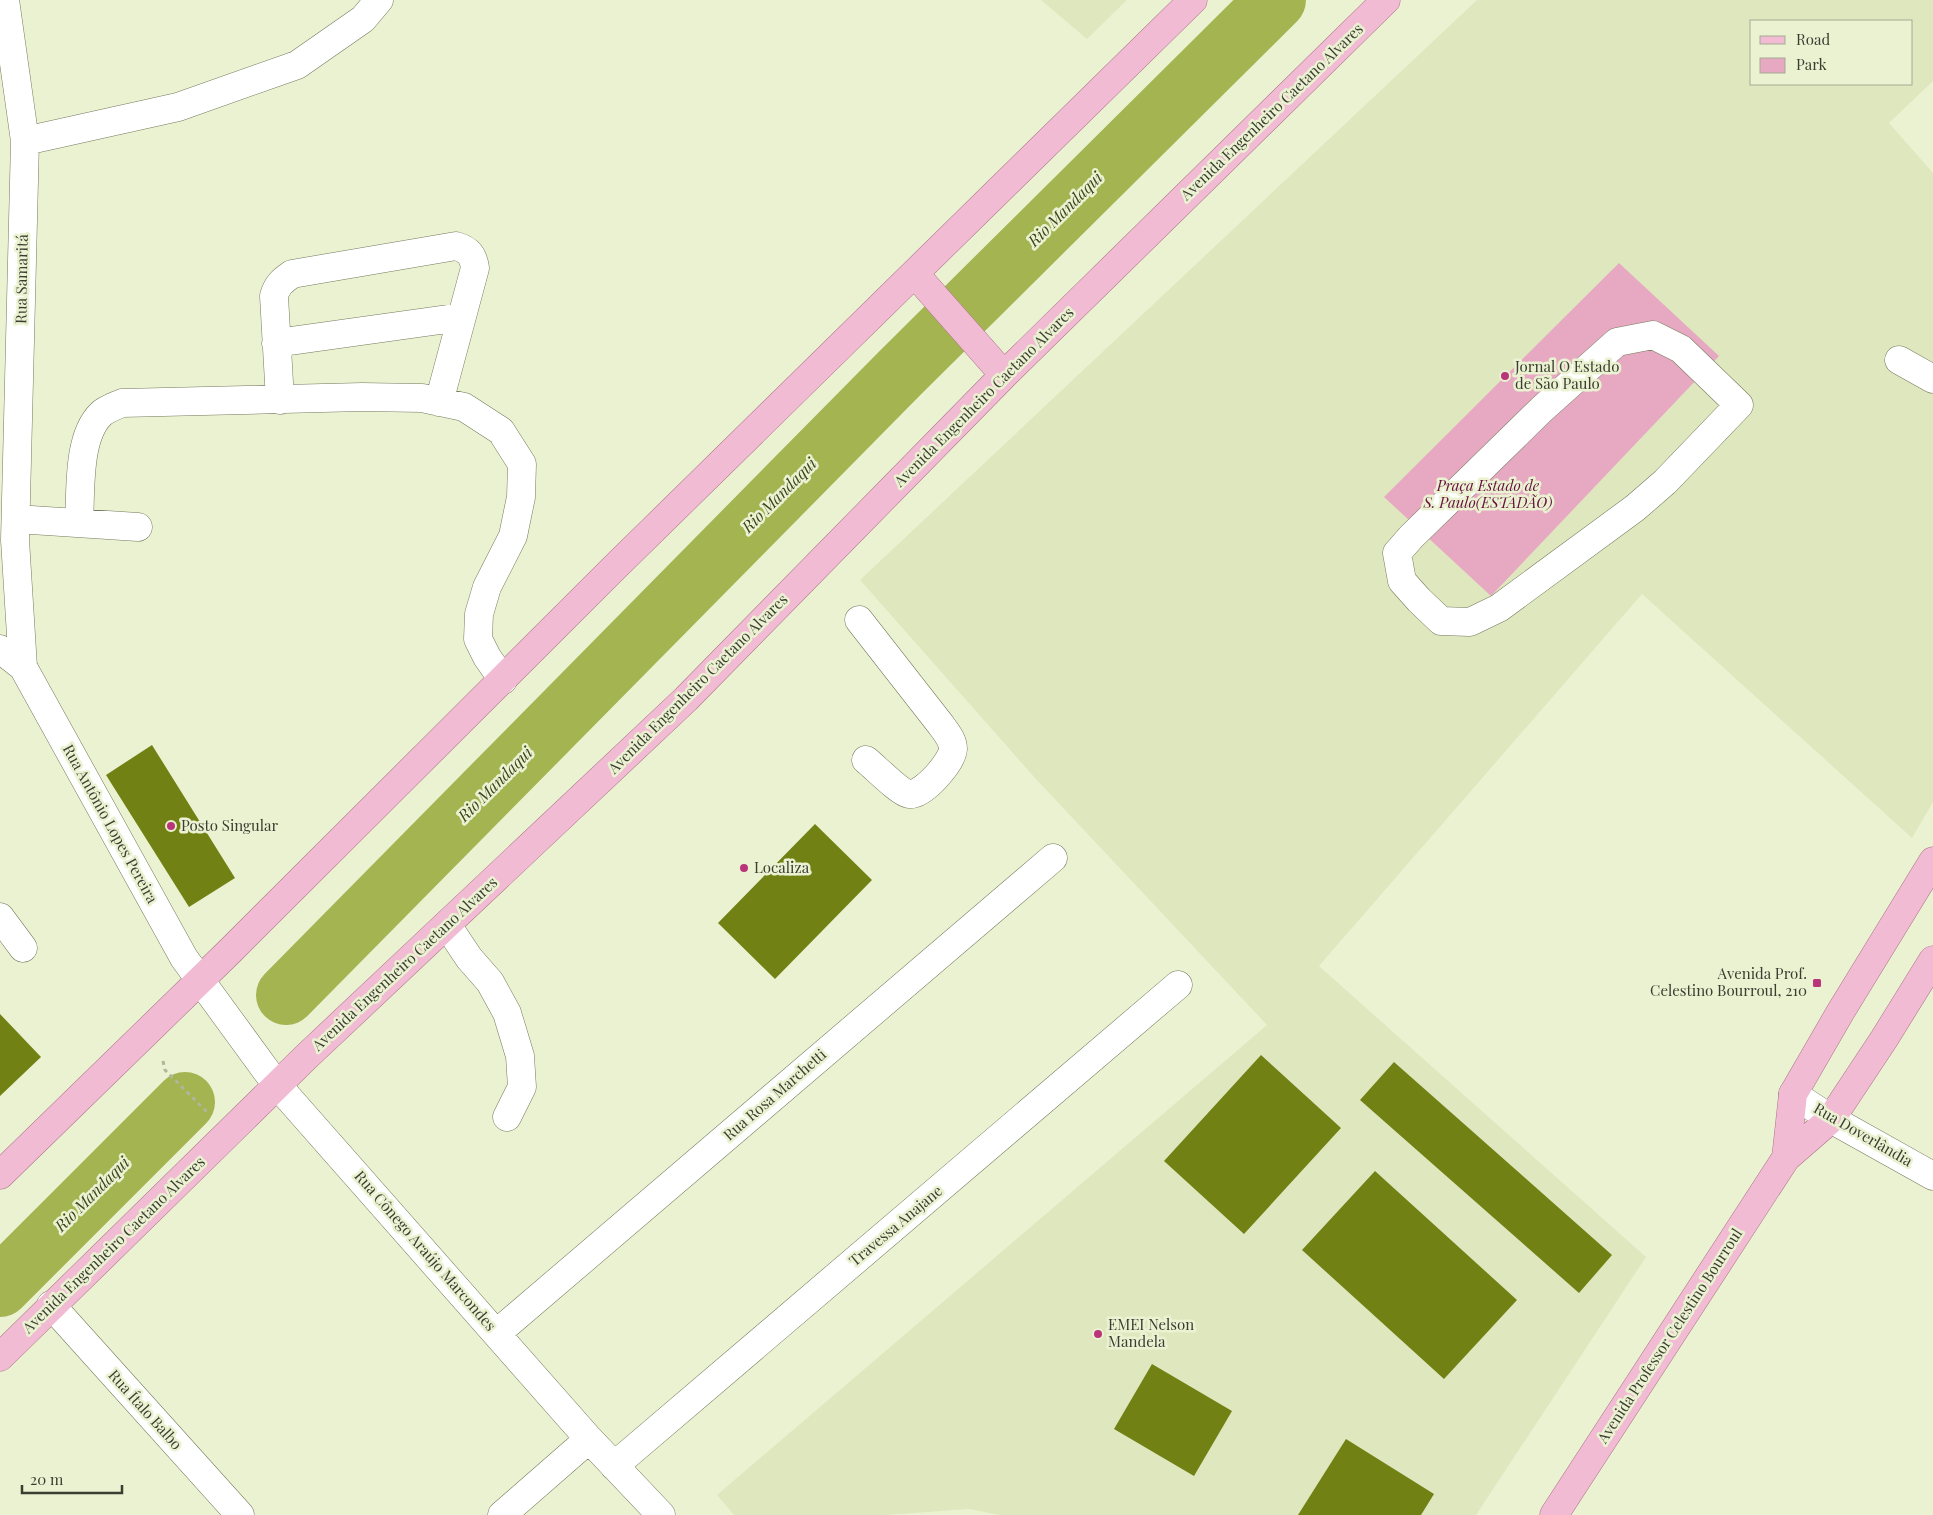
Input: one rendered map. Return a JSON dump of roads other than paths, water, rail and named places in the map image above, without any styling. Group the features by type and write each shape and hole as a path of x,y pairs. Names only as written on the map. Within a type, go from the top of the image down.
{"main road":[{"path":"0,1175 503,680 615,567 1193,0"},
{"name":"Avenida Engenheiro Caetano Alvares","path":"0,1357 306,1057 686,699 1004,375 1386,0"},
{"path":"915,274 1004,375"},
{"name":"Avenida Professor Celestino Bourroul","path":"1786,1158 1793,1094 1841,1011 1933,861"},
{"name":"Avenida Professor Celestino Bourroul","path":"1554,1515 1786,1158 1831,1119 1884,1040 1933,960"}],"street":[{"name":"Rua Samaritá","path":"5,0 9,90 25,142 10,537"},
{"path":"25,142 178,107 297,65 363,19 379,0"},
{"path":"280,400 274,296 276,287 292,274 456,246 467,250 474,258 475,268 439,402"},
{"path":"276,343 462,316"},
{"path":"1653,335 1681,349 1738,405 1665,482 1635,508 1499,608 1470,622 1441,621 1402,581 1398,553 1411,537 1542,409 1617,342 1653,335"},
{"path":"1900,360 1933,379"},
{"path":"79,523 83,456 90,428 102,412 122,403 362,397 422,398 464,407 502,431 522,464 521,497 513,536 487,588 479,614 478,639 487,657 503,680"},
{"path":"10,537 79,523 138,527"},
{"name":"Rua Antônio Lopes Pereira","path":"10,537 23,666 174,939 199,980"},
{"path":"859,620 941,725 950,738 953,748 950,758 928,786 918,793 910,794 901,791 866,760"},
{"name":"Rua Antônio Lopes Pereira","path":"0,649 23,666"},
{"name":"Rua Rosa Marchetti","path":"498,1333 1053,858"},
{"path":"0,917 23,948"},
{"path":"447,925 469,958 490,982 507,1013 520,1056 522,1086 507,1117"},
{"name":"Rua Cônego Araújo Marcondes","path":"199,980 278,1086 614,1466 661,1515"},
{"name":"Travessa Anajane","path":"614,1466 1178,985"},
{"name":"Rua Doverlândia","path":"1793,1094 1831,1119 1933,1176"},
{"name":"Rua Ítalo Balbo","path":"51,1305 240,1515"},
{"path":"502,1515 590,1438"}],"waterway":[{"name":"Rio Mandaqui","path":"286,995 900,373 1276,0"},
{"name":"Rio Mandaqui","path":"0,1287 185,1102"}],"place":[{"name":"Jornal O Estado de São Paulo","path":"1505,376"},
{"name":"Posto Singular","path":"171,826"},
{"name":"Localiza","path":"744,868"},
{"name":"Avenida Prof. Celestino Bourroul, 210","path":"1817,983"},
{"name":"EMEI Nelson Mandela","path":"1098,1334"}],"park label":[{"name":"Praça Estado de S. Paulo(ESTADÃO)","path":"1488,494"}]}
